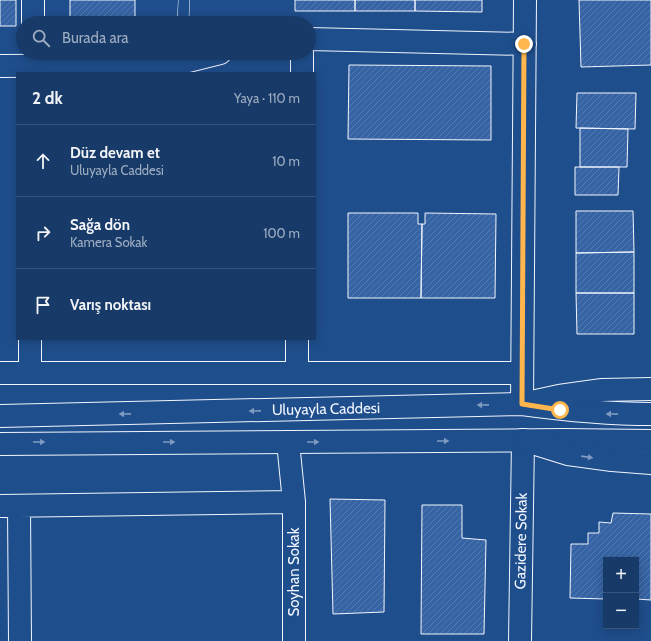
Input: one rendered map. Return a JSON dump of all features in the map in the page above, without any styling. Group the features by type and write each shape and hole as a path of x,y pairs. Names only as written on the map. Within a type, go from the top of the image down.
{"main road":[{"path":"33,0 33,16"},
{"path":"525,0 522,404 559,396 602,390 651,389"},
{"path":"316,39 524,44"},
{"path":"0,66 32,64 172,65 180,60"},
{"path":"302,60 302,72"},
{"path":"30,340 30,374"},
{"path":"297,340 297,374"},
{"path":"0,374 522,374"},
{"name":"Uluyayla Caddesi","path":"0,416 522,404 560,410 609,414 651,414"},
{"path":"523,440 568,454 651,464"},
{"path":"0,444 523,440 651,441"},
{"name":"Gazidere Sokak","path":"520,641 523,440"},
{"name":"Soyhan Sokak","path":"288,442 294,502 294,641"},
{"path":"20,641 9,506 294,502"}],"lane":[{"path":"183,16 184,0"}],"building":[{"path":"0,0 16,0 16,26 0,26"},
{"path":"70,0 135,0 135,16 70,16"},
{"path":"295,0 355,0 355,11 295,11"},
{"path":"355,0 415,0 415,11 355,11"},
{"path":"415,0 482,0 482,12 415,11"},
{"path":"579,0 651,0 651,65 581,67"},
{"path":"349,65 491,66 491,140 348,139"},
{"path":"577,93 636,93 635,129 576,128"},
{"path":"580,128 628,129 627,167 580,167"},
{"path":"575,167 619,167 618,195 575,195"},
{"path":"576,211 633,211 634,252 576,253"},
{"path":"348,213 418,213 418,224 422,224 421,298 348,298"},
{"path":"425,213 496,214 495,298 421,298 422,224 425,224"},
{"path":"634,252 634,293 576,293 576,253"},
{"path":"576,293 634,293 634,334 577,334"},
{"path":"330,499 385,500 384,612 333,614"},
{"path":"422,505 462,505 462,538 486,540 484,634 421,634"},
{"path":"613,513 651,514 651,600 639,599 639,557 603,557 603,599 570,598 571,544 588,544 588,533 599,533 599,522 611,523"}],"route":[{"path":"524,44 522,404 560,410"}]}
